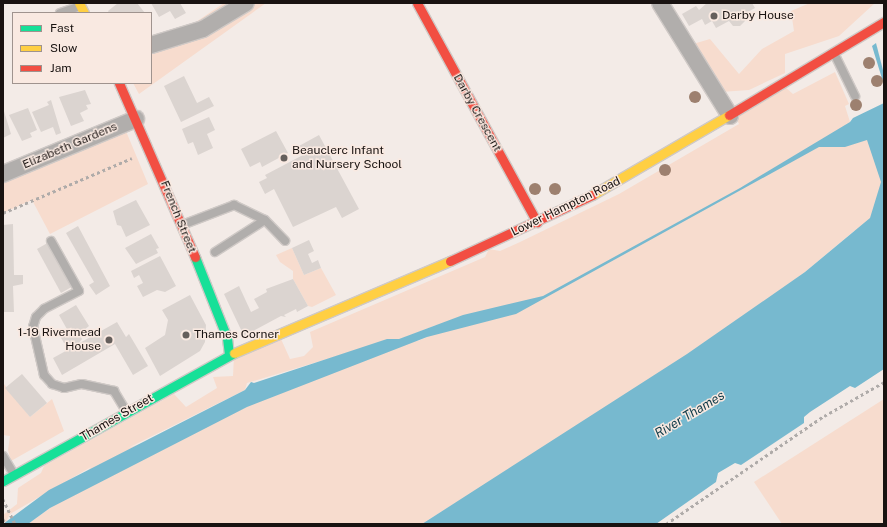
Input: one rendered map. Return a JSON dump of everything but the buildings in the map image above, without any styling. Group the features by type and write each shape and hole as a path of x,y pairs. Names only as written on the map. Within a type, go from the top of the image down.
{"street":[{"path":"152,45 203,29 246,3"},
{"name":"Darby Crescent","path":"417,3 537,222"},
{"path":"660,3 730,116"},
{"name":"Lower Hampton Road","path":"230,354 245,350 537,222 616,184 884,22"},
{"name":"French Street","path":"119,84 151,150 182,225 227,338 230,354"},
{"name":"Elizabeth Gardens","path":"3,174 136,119"},
{"name":"Thames Street","path":"3,482 128,413 230,354"}],"lane":[{"path":"64,12 81,7"},
{"path":"834,53 855,96"},
{"path":"182,225 234,205 265,220 285,241"},
{"path":"215,252 265,220"},
{"path":"51,241 79,292 44,309 36,317 33,327 44,375 52,384 64,388 82,384 114,391 128,413"},
{"path":"3,456 14,475"}],"path":[{"path":"3,213 151,150"},
{"path":"666,524 824,416 884,382"},
{"path":"3,499 15,524"},
{"path":"3,519 6,524"}],"shaded area":[{"path":"224,3 266,3 139,94 134,84 152,84 152,38 184,30"},
{"path":"810,3 875,3 839,36 785,54 785,73 749,90 721,92 693,44 710,39 739,74 762,49 794,31 791,11"},
{"path":"835,72 849,104 845,106 850,122 875,125 884,162 884,229 854,231 805,272 628,402 470,494 428,520 430,524 28,524 53,506 91,467 10,514 7,520 10,524 3,524 3,515 17,504 18,488 41,473 44,466 174,394 186,407 217,388 213,377 233,376 234,356 281,339 290,359 304,356 313,347 310,332 485,257 489,249 500,251 619,194 739,124 735,116 785,87 793,94","holes":["436,325 427,337 418,341 401,339","337,356 245,408 128,448 245,390 247,383"]},
{"path":"123,124 148,184 50,234 32,200 3,213 3,174"},
{"path":"292,248 304,275 321,268 336,295 312,307 308,306 293,279 293,271 280,262 276,255"},
{"path":"4,384 30,417 52,399 64,431 11,461 8,450 10,436 3,435"},
{"path":"884,399 884,524 782,524 754,482"}],"water":[{"path":"876,43 884,74 884,85 872,46"},
{"name":"River Thames","path":"884,103 884,369 855,388 850,386 810,412 804,417 804,423 741,465 735,463 718,473 716,482 656,524 422,524 687,354 805,272 870,218 881,182 867,140 845,147 819,147 516,314 427,337 247,407 50,508 28,524 3,524 49,490 245,390 251,382 254,383 387,339 399,339 463,315 543,296 740,188 850,122 853,118"}],"traffic: fast":[{"path":"195,257 227,338 229,354"},
{"path":"3,481 234,353"}],"traffic: slow":[{"path":"79,3 84,12"},
{"path":"592,195 729,115"},
{"path":"234,353 450,261"}],"traffic: jam":[{"path":"417,3 537,222"},
{"path":"729,115 884,22"},
{"path":"119,84 195,257"},
{"path":"450,261 592,195"}],"place":[{"name":"Darby House","path":"714,16"},
{"name":"Beauclerc Infant and Nursery School","path":"284,158"},
{"name":"Thames Corner","path":"186,335"},
{"name":"1-19 Rivermead House","path":"109,340"}]}
